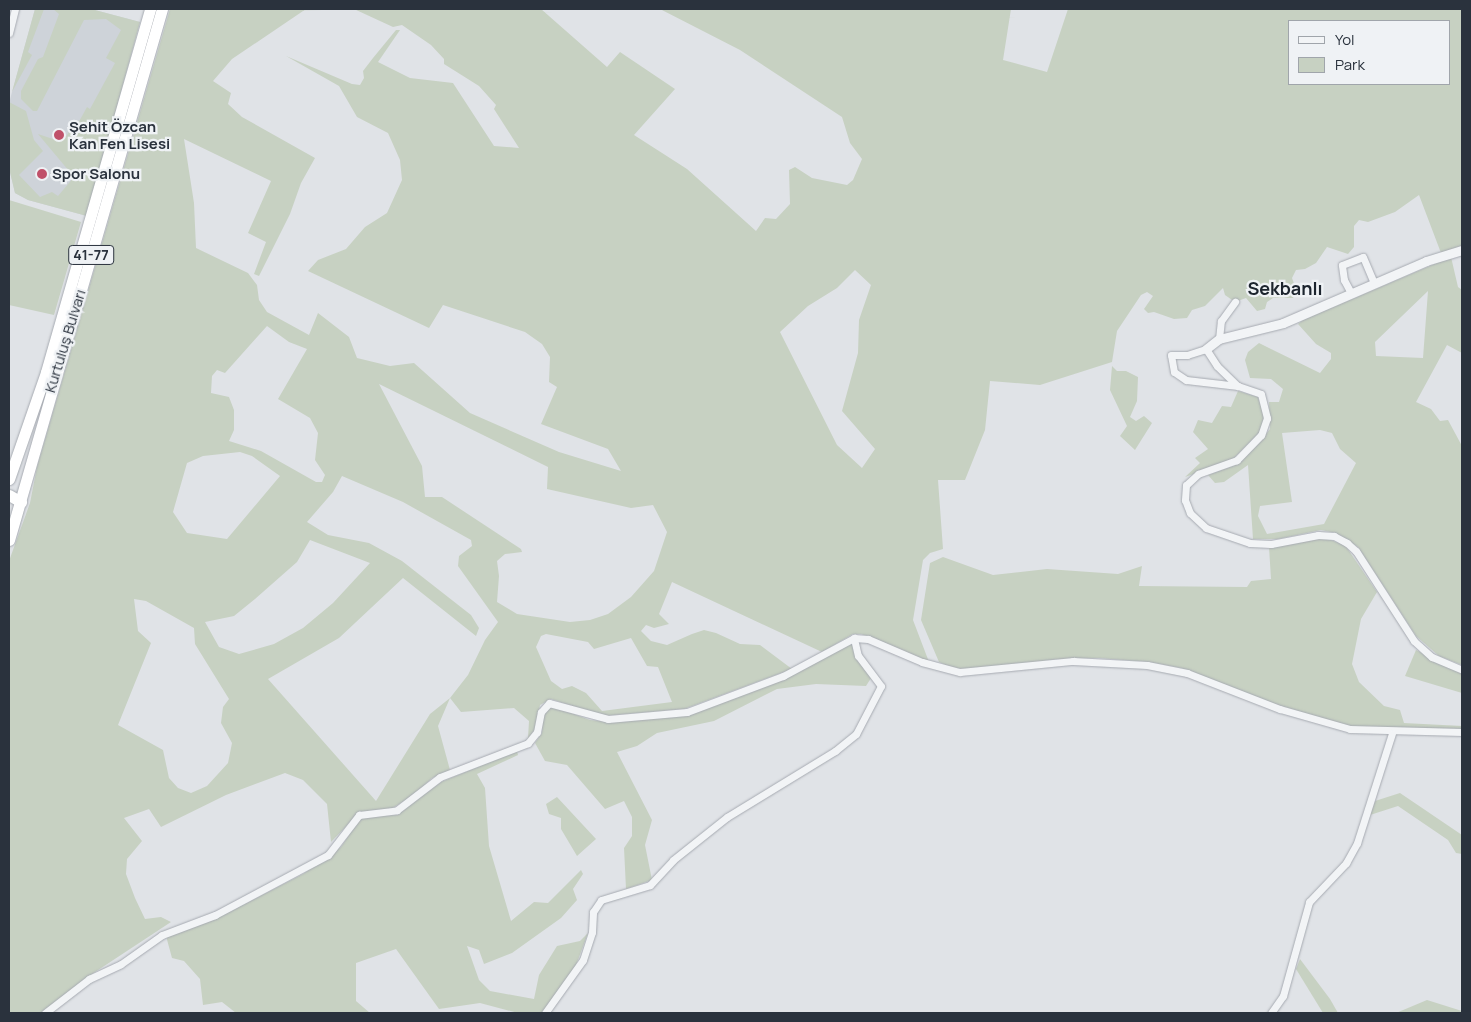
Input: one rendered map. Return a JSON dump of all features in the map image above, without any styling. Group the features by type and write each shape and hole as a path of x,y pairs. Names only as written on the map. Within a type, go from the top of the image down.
{"highway":[{"name":"Kurtuluş Bulvarı","path":"9,479 46,372 150,9"},
{"name":"Kurtuluş Bulvarı","path":"13,515 21,502 37,436 162,9"},
{"path":"9,495 21,502"},
{"path":"9,540 13,515"}],"street":[{"path":"9,33 15,9"},
{"path":"1462,250 1374,283 1283,323 1220,339 1206,348 1187,355 1171,355 1174,372 1192,382 1238,386 1263,396 1266,425 1237,460 1198,474 1186,484 1185,500 1190,513 1206,528 1250,543 1272,544 1326,535 1347,543 1356,551 1418,645 1432,657 1462,670"},
{"path":"1350,293 1344,280 1342,264 1363,257 1374,283"},
{"path":"1220,339 1221,321 1235,302"},
{"path":"1206,348 1217,366 1238,386"},
{"path":"545,1013 579,968 592,932 593,912 601,900 650,885 673,860 727,817 835,751 856,734 881,686 858,656 854,638"},
{"path":"45,1013 89,979 127,960 162,935 215,915 328,855 359,814 397,810 440,777 528,743 537,732 541,712 549,703 608,719 687,712 783,676 854,638 868,639 922,662 960,672 1073,661 1147,665 1187,673 1278,708 1350,729 1392,733 1462,732"},
{"path":"1271,1013 1283,996 1309,902 1346,862 1360,836 1392,733"}],"shaded area":[{"name":"Şehit Özcan Kan Fen Lisesi","path":"35,9 91,9 140,22 87,216 28,200 15,193 9,168 9,103"}],"green space":[{"path":"35,9 44,9 28,52 32,55 12,92"},
{"path":"53,9 91,9 140,22 87,216 28,200 15,193 9,168 9,102 26,111 34,140 43,151 19,175 40,197 52,192 58,196 74,177 38,134 56,140 65,138 73,126 76,127 87,107 90,109 115,63 106,58 121,30 106,19 84,20 37,111 33,111 21,99 21,91 38,59 43,57 59,14"},
{"path":"170,9 306,9 232,59 213,81 231,93 228,104 242,117 315,158 301,183 290,214 259,276 254,274 266,242 248,233 271,181 184,139 194,203 196,248 248,273 257,285 259,300 267,312 309,335 318,313 349,337 357,358 390,366 414,363 470,413 559,452 621,471 608,449 541,424 557,387 549,382 550,357 542,344 525,332 443,305 429,328 308,271 318,260 346,249 365,227 387,213 402,180 400,160 388,133 357,117 339,86 286,56 352,84 360,85 364,78 363,71 396,30 400,30 378,62 410,78 453,83 494,146 519,148 494,109 496,105 479,86 444,64 444,59 431,45 402,25 393,27 354,9 541,9 607,67 620,52 675,89 634,135 687,169 756,231 765,218 776,219 790,204 789,170 795,167 812,178 847,185 853,180 862,159 850,143 842,117 740,50 660,9 1011,9 1003,60 1047,72 1068,9 1462,9 1462,247 1441,253 1419,195 1395,212 1368,222 1359,220 1354,226 1354,247 1348,254 1327,247 1316,263 1305,269 1296,270 1292,278 1297,292 1293,298 1273,298 1267,302 1265,309 1257,311 1246,298 1235,302 1225,295 1223,288 1205,306 1192,310 1187,318 1174,319 1154,312 1148,313 1144,309 1153,296 1147,292 1141,295 1117,331 1112,362 1040,385 990,381 985,430 965,480 938,480 943,549 930,553 923,560 913,620 929,662 861,634 853,634 822,652 672,582 659,614 669,624 654,628 646,625 641,631 651,641 667,645 704,630 716,633 740,644 760,645 792,669 684,709 603,716 551,699 540,705 535,730 528,738 529,721 514,708 461,712 450,698 438,726 450,770 432,778 414,795 391,809 360,812 331,842 327,804 303,780 285,773 226,795 161,827 149,809 124,818 142,841 127,859 126,874 135,898 145,919 161,917 171,922 86,978 42,1013 9,1013 9,561 30,503 37,467","holes":["855,270 871,285 859,320 858,353 842,411 875,449 862,468 837,445 780,332 808,306 837,288","267,326 289,342 307,349 278,399 310,418 318,433 315,460 325,475 322,482 316,482 261,451 229,441 234,430 234,410 229,397 211,393 212,376 217,370 225,373","379,384 548,467 547,489 631,508 653,505 667,532 654,571 631,597 608,614 590,620 570,622 517,614 497,602 499,576 497,561 505,554 522,552 521,549 442,497 425,497 422,466","240,452 252,456 280,476 227,539 187,533 173,512 187,463 203,456","342,476 403,502 471,540 472,546 459,556 458,566 498,622 485,640 468,675 450,698 430,714 376,801 268,679 339,638 403,578 476,636 479,628 471,615 402,561 369,543 328,535 307,522 333,492","310,540 370,563 333,603 303,628 274,644 239,654 219,647 205,622 234,616 297,562","134,599 146,601 194,628 195,644 229,699 223,707 221,723 232,743 228,763 207,786 191,793 178,788 169,778 163,750 118,725 151,643 138,631","546,634 588,642 594,649 631,638 647,666 658,667 672,702 602,711 586,693 572,686 562,689 551,681 536,647 541,636"]},
{"path":"9,200 81,222 54,315 9,305"},
{"path":"1451,257 1458,287 1462,290 1462,353 1447,345 1416,402 1431,409 1440,421 1448,420 1462,446 1462,665 1439,656 1416,636 1358,547 1336,533 1321,530 1278,539 1253,539 1248,465 1224,482 1215,483 1208,475 1238,464 1259,443 1270,429 1269,402 1279,402 1283,389 1271,379 1250,378 1245,360 1248,352 1259,343 1320,373 1331,359 1331,353 1316,344 1298,324 1303,320","holes":["1428,291 1423,358 1376,356 1375,342","1320,430 1332,433 1340,449 1356,463 1324,524 1267,534 1258,516 1260,506 1292,502 1282,433"]},
{"path":"1112,366 1117,371 1126,371 1138,377 1137,401 1130,417 1136,421 1144,416 1152,423 1135,450 1120,436 1127,426 1110,390"},
{"path":"1238,391 1258,397 1265,419 1261,431 1231,461 1185,477 1200,463 1195,458 1208,449 1193,432 1198,420 1212,423 1222,406 1231,407"},
{"path":"1325,538 1345,545 1377,592 1361,619 1352,664 1359,682 1384,706 1400,710 1404,723 1462,726 1462,729 1351,727 1278,705 1181,668 1148,662 1099,658 1059,659 971,670 950,667 939,662 921,620 930,563 943,557 993,575 1047,569 1118,574 1142,566 1139,586 1247,587 1251,581 1271,579 1269,547"},
{"path":"852,641 873,675 866,686 816,684 777,689 714,721 657,733 637,746 617,752 652,820 645,845 652,880 626,889 624,848 632,836 632,817 624,801 605,809 567,765 545,761 535,743 542,733 543,715 548,708 555,707 590,720 609,722 677,717 773,684"},
{"path":"1416,650 1462,673 1462,693 1405,676"},
{"path":"517,751 518,755 477,774 485,788 489,846 511,921 534,902 548,903 581,870 583,874 573,889 577,900 561,918 512,953 484,964 479,950 467,946 479,980 490,991 534,999 539,975 557,946 580,941 588,933 572,976 542,1013 518,1013 480,1003 439,1009 396,949 356,963 356,1001 370,1013 236,1013 222,1002 203,1005 200,979 184,961 172,958 166,936 233,910 303,874 341,847 361,817 397,815 441,782"},
{"path":"1400,793 1462,835 1462,854 1456,853 1448,840 1398,806 1370,815 1375,801"},
{"path":"557,797 596,839 577,856 561,829 561,818 549,814 546,804"},
{"path":"1300,959 1330,999 1338,1013 1323,1013 1296,969"},
{"path":"1427,1000 1462,1011 1462,1013 1396,1013"}],"place":[{"name":"Şehit Özcan Kan Fen Lisesi","path":"59,135"},
{"name":"Spor Salonu","path":"42,174"}],"district":[{"name":"Sekbanlı","path":"1285,288"}]}
